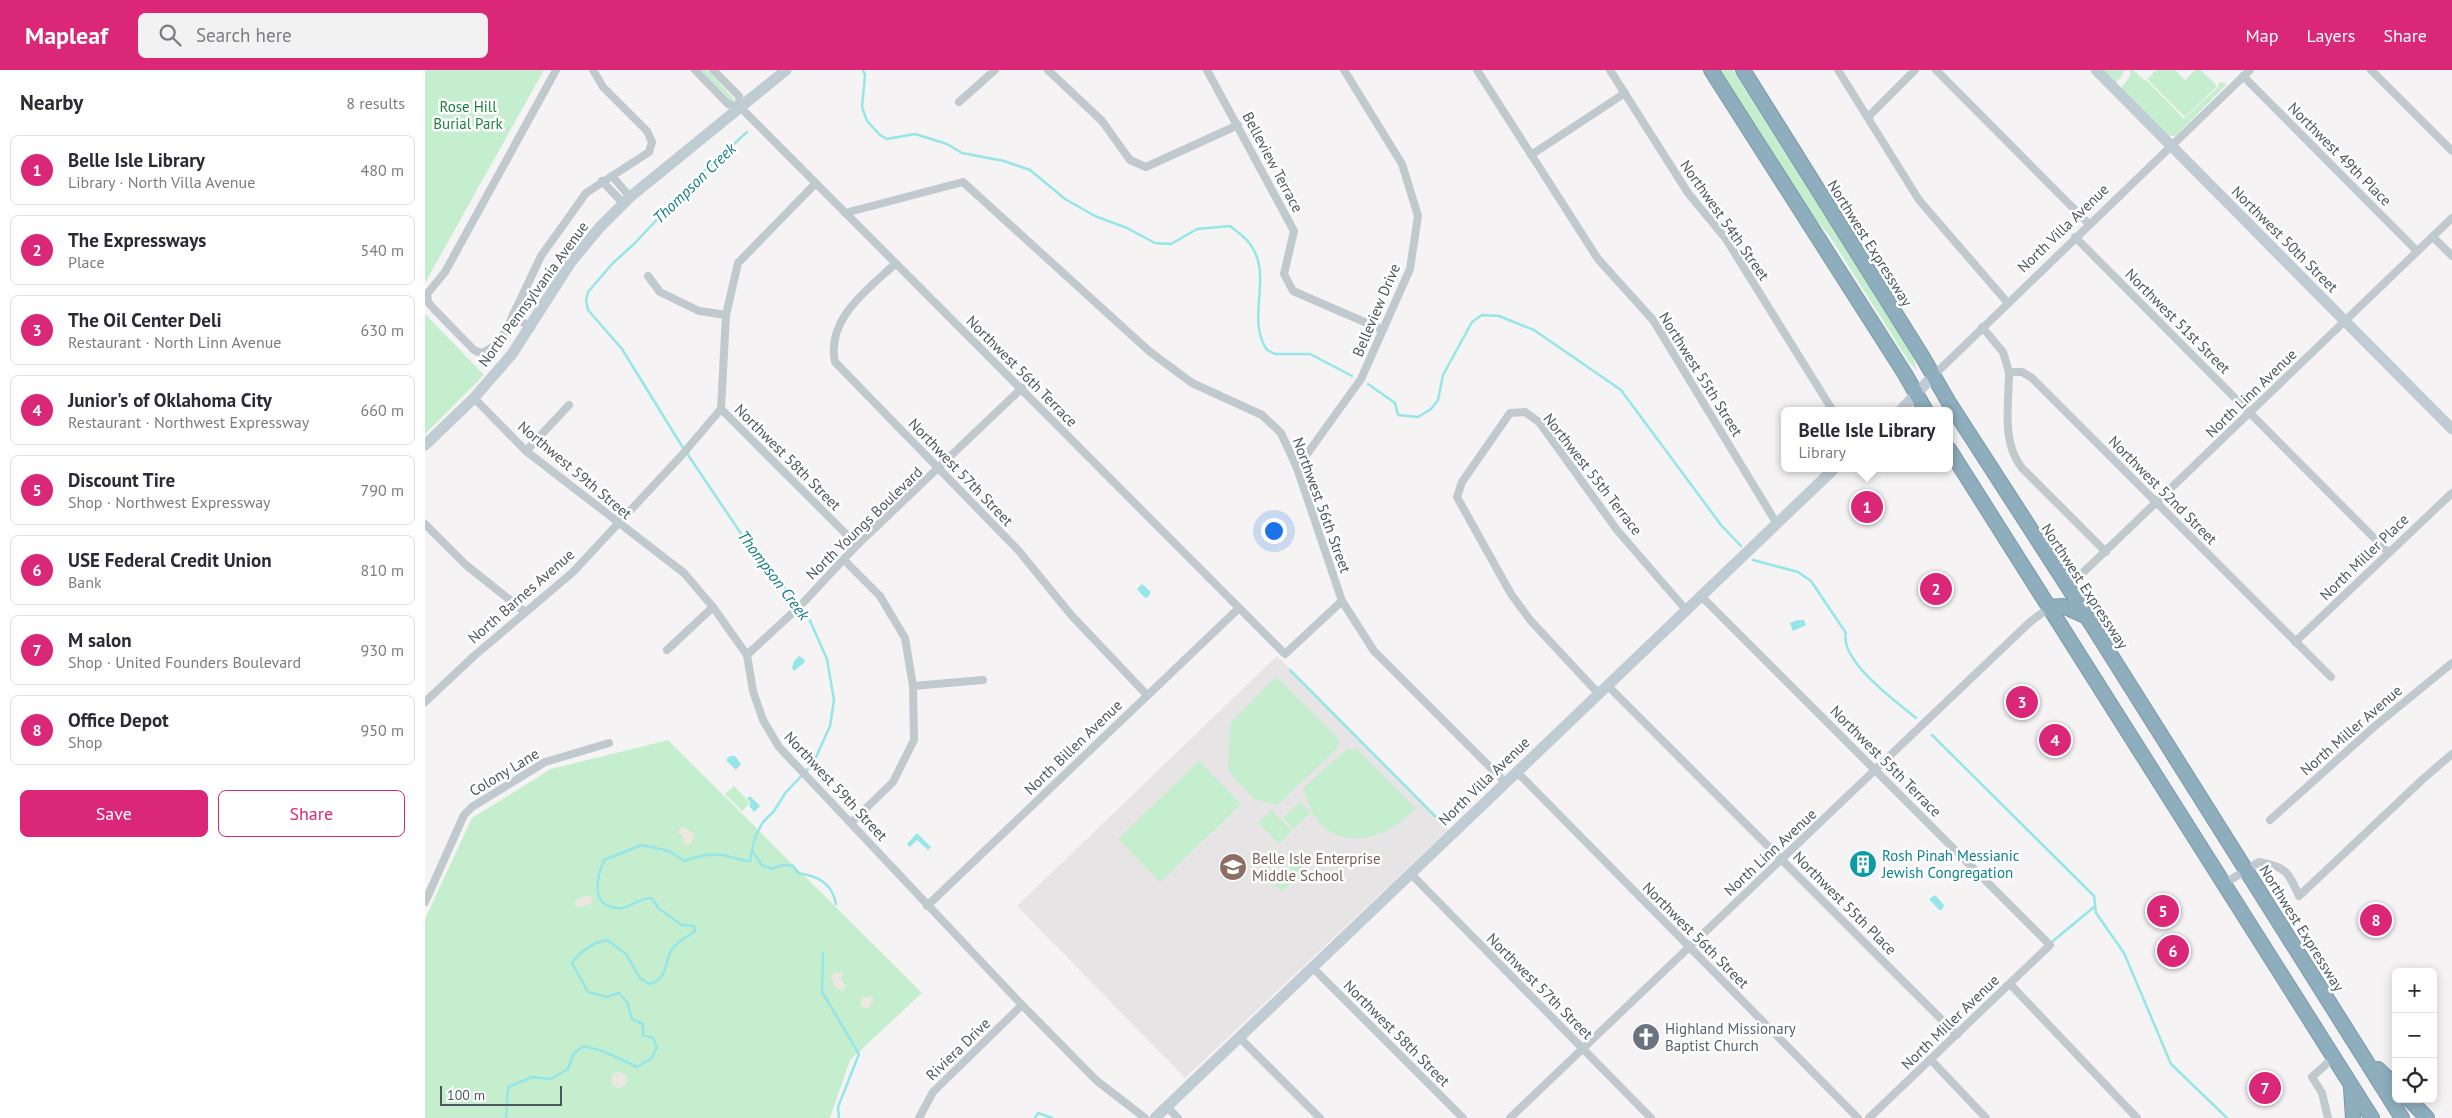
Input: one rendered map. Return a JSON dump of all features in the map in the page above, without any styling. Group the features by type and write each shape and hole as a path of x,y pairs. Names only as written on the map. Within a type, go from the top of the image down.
{"highway":[{"path":"1711,70 1924,407"},
{"name":"Northwest Expressway","path":"1743,70 1953,407"},
{"name":"Northwest Expressway","path":"1953,407 2402,1118"},
{"path":"1953,455 2372,1118"},
{"path":"2050,608 2063,606 2087,618"},
{"path":"2365,1057 2392,1082"},
{"path":"2351,1085 2353,1118"},
{"path":"2413,1103 2427,1118"}],"street":[{"path":"556,70 445,272 427,294 428,302 434,309 474,350 481,353 491,350 505,332 541,256 586,193 649,152 652,142 647,131 603,87 593,70"},
{"name":"Northwest 56th Terrace","path":"695,70 728,104 740,107 1021,388 1237,609 1285,654 1342,602"},
{"name":"Northwest 56th Terrace","path":"713,70 739,96 740,107"},
{"name":"North Pennsylvania Avenue","path":"425,445 474,398 500,369 531,328 571,262 600,227 627,200 786,70"},
{"path":"959,102 995,70"},
{"path":"1048,70 1102,121 1130,160 1146,167 1238,125"},
{"name":"Belleview Terrace","path":"1207,70 1294,231 1284,274 1293,291 1383,330"},
{"name":"Belleview Drive","path":"1297,468 1361,379 1410,269 1418,216 1402,164 1344,70"},
{"name":"Northwest 55th Street","path":"1477,70 1598,259 1653,320 1777,524"},
{"name":"Northwest 54th Street","path":"1611,70 1688,194 1725,239 1830,407"},
{"path":"1838,70 1919,200 2007,302"},
{"path":"1867,117 1915,70"},
{"path":"1936,70 2089,224"},
{"name":"Northwest 50th Street","path":"2096,70 2452,429"},
{"name":"North Villa Avenue","path":"1904,407 2007,302 2250,70"},
{"path":"2371,70 2452,151"},
{"name":"Northwest 49th Place","path":"2243,76 2417,251"},
{"path":"1531,155 1625,93"},
{"path":"612,176 627,200"},
{"path":"602,181 627,200"},
{"name":"Northwest 56th Street","path":"845,213 963,182 1149,351 1193,383 1262,415 1281,433 1297,468 1342,602 1374,651 1505,782"},
{"path":"721,409 726,315 738,263 815,184"},
{"name":"North Linn Avenue","path":"2068,587 2157,504 2452,218"},
{"name":"Northwest 51st Street","path":"2075,237 2389,553"},
{"path":"2433,237 2452,256"},
{"name":"Northwest 57th Street","path":"895,264 847,310 841,319 832,351 835,362 1017,550 1072,616 1147,695"},
{"path":"648,276 660,292 699,311 726,315"},
{"path":"513,315 531,328"},
{"path":"1982,327 2003,352 2009,372 2009,439 2014,456 2022,468 2106,552"},
{"name":"Northwest 52nd Street","path":"2009,372 2022,372 2032,378 2331,677"},
{"name":"North Youngs Boulevard","path":"747,655 807,599 857,545 939,469 1021,388"},
{"name":"Northwest 59th Street","path":"474,398 526,451 684,573 713,608 747,655 753,691 766,727 779,747 852,822 927,906 1022,1005 1097,1081 1145,1118"},
{"path":"526,451 569,405"},
{"name":"North Barnes Avenue","path":"425,702 428,693 573,572 681,456 721,409"},
{"name":"Northwest 58th Street","path":"721,409 857,545"},
{"name":"Northwest 55th Terrace","path":"1599,693 1530,620 1511,594 1457,497 1462,482 1510,413 1525,412 1539,422 1617,530 1687,611"},
{"name":"North Villa Avenue","path":"1155,1118 1831,472"},
{"name":"North Miller Place","path":"2295,642 2452,493"},
{"path":"425,524 466,565 525,612"},
{"path":"844,560 880,596 905,638 913,686 914,740 893,782 852,822"},
{"name":"Northwest 55th Terrace","path":"1702,596 2050,945"},
{"path":"667,650 713,608"},
{"name":"North Linn Avenue","path":"1510,1118 1584,1050 1689,947 1876,771 2030,622 2050,608"},
{"name":"North Billen Avenue","path":"927,906 1237,609"},
{"name":"North Miller Avenue","path":"2270,820 2375,726 2452,663"},
{"path":"913,686 983,680"},
{"name":"Northwest 55th Place","path":"1607,685 1957,1035"},
{"name":"Colony Lane","path":"425,902 427,889 464,816 472,807 545,762 609,743"},
{"path":"2224,884 2259,862 2280,866 2292,880 2299,896 2416,785 2452,754"},
{"name":"Northwest 56th Street","path":"1516,771 1858,1118"},
{"name":"Northwest 57th Street","path":"1410,873 1651,1118"},
{"name":"North Miller Avenue","path":"1869,1118 2050,945"},
{"name":"Northwest 58th Street","path":"1313,968 1463,1118"},
{"path":"2010,984 2137,1118"},
{"name":"Riviera Drive","path":"919,1118 933,1092 1022,1005"},
{"path":"1239,1037 1320,1118"},
{"path":"2328,1118 2322,1093 2312,1077 2333,1058"},
{"path":"1931,1060 1986,1118"},
{"path":"1167,1107 1178,1118"}],"shaded area":[{"name":"Belle Isle Enterprise Middle School","path":"1277,656 1449,829 1185,1078 1017,906"}],"green space":[{"name":"Rose Hill Burial Park","path":"425,70 544,70 425,283"},
{"path":"701,70 707,70 735,100 731,101"},
{"path":"1719,70 1733,70 1913,356 1917,370 1909,362 1829,235 1808,211"},
{"path":"2102,70 2124,70 2122,76 2116,82"},
{"path":"2130,70 2134,70 2147,81 2184,119 2219,86 2218,83 2225,82 2226,85 2175,136 2168,136 2121,88 2130,76"},
{"path":"2156,70 2175,70 2185,80 2195,70 2201,70 2217,86 2185,117 2147,79"},
{"path":"425,314 484,375 425,434"},
{"path":"1276,677 1339,739 1338,748 1277,805 1254,799 1228,770 1230,724"},
{"path":"668,740 922,993 850,1060 830,1118 425,1118 425,919 472,818 551,769"},
{"path":"1347,749 1356,749 1415,808 1395,826 1377,835 1356,838 1335,834 1318,820 1308,803 1303,788"},
{"path":"1199,761 1241,804 1160,882 1118,839"},
{"path":"734,786 750,803 742,811 725,794"},
{"path":"1300,802 1311,813 1293,829 1283,818"},
{"path":"1272,810 1292,831 1279,844 1258,823"},
{"path":"1298,861 1310,874 1300,884 1287,871"},
{"path":"1273,867 1290,884 1282,892 1265,874"}],"sand":[{"path":"680,828 685,828 695,835 691,844 688,845 683,842 682,835 678,832"},
{"path":"586,895 591,896 593,900 588,905 578,907 575,905 575,901"},
{"path":"841,972 843,974 841,980 846,986 842,991 835,987 831,976 834,973"},
{"path":"872,996 873,1001 868,1009 861,1006 861,998"},
{"path":"619,1072 627,1080 619,1088 611,1080"}],"water":[{"path":"1142,584 1151,592 1145,598 1137,589"},
{"path":"1804,620 1806,625 1793,631 1790,623"},
{"path":"799,656 805,662 794,671 792,668 794,661"},
{"path":"730,756 735,756 741,764 736,770 726,760"},
{"path":"750,796 760,806 754,812 749,806 751,803 747,798"},
{"path":"917,833 931,847 928,850 917,840 910,847 907,844"},
{"path":"1935,895 1944,905 1942,910 1939,910 1929,899"}],"waterway":[{"path":"863,70 865,75 862,107 867,121 880,135 887,139 915,134 947,144 962,153 1004,161 1030,170 1065,199 1095,216 1127,228 1155,243 1171,244 1197,229 1230,226 1248,241 1257,256 1260,270 1258,324 1261,338 1267,350 1275,354 1310,354 1352,376"},
{"name":"Thompson Creek","path":"506,1118 508,1087 532,1077 551,1079 568,1069 574,1053 583,1046 603,1051 637,1067 652,1058 657,1047 653,1038 643,1035 643,1024 632,1019 627,1002 619,993 607,997 588,992 572,963 587,948 607,940 626,954 640,978 649,984 662,976 672,949 695,931 694,926 682,925 658,908 652,898 644,899 622,908 614,908 605,904 598,894 597,887 604,860 642,845 669,851 684,861 712,855 750,861 755,837 763,822 774,811 786,792 813,764 830,726 834,700 827,659 807,614 750,547 680,443 622,349 588,310 586,301 588,292 613,263 634,244 692,182 747,132"},
{"path":"1368,384 1395,403 1398,415 1418,417 1431,409 1438,400 1443,375 1472,322 1482,315 1499,316 1534,330 1621,390 1721,525 1741,546"},
{"path":"1753,560 1798,572 1811,581 1846,633 1846,644 1860,668 1883,691 1916,718"},
{"path":"1290,670 1442,823"},
{"path":"1932,735 2094,896 2096,913 2124,953 2171,1064 2227,1118"},
{"path":"752,851 762,865 772,869 782,865 793,866 798,873 812,876 823,882 831,891 836,904"},
{"path":"2053,941 2094,907"},
{"path":"823,953 822,992 859,1054 838,1107 839,1118"},
{"path":"1035,1118 1038,1113 1052,1118"}],"place":[{"name":"Belle Isle Library","path":"1867,507"},
{"name":"The Expressways","path":"1936,589"},
{"name":"The Oil Center Deli","path":"2022,702"},
{"name":"Junior's of Oklahoma City","path":"2055,740"},
{"name":"Rosh Pinah Messianic Jewish Congregation","path":"1863,864"},
{"name":"Belle Isle Enterprise Middle School","path":"1233,867"},
{"name":"Discount Tire","path":"2163,911"},
{"name":"Office Depot","path":"2376,920"},
{"name":"USE Federal Credit Union","path":"2173,951"},
{"name":"Highland Missionary Baptist Church","path":"1646,1037"},
{"name":"M salon","path":"2265,1088"}]}
